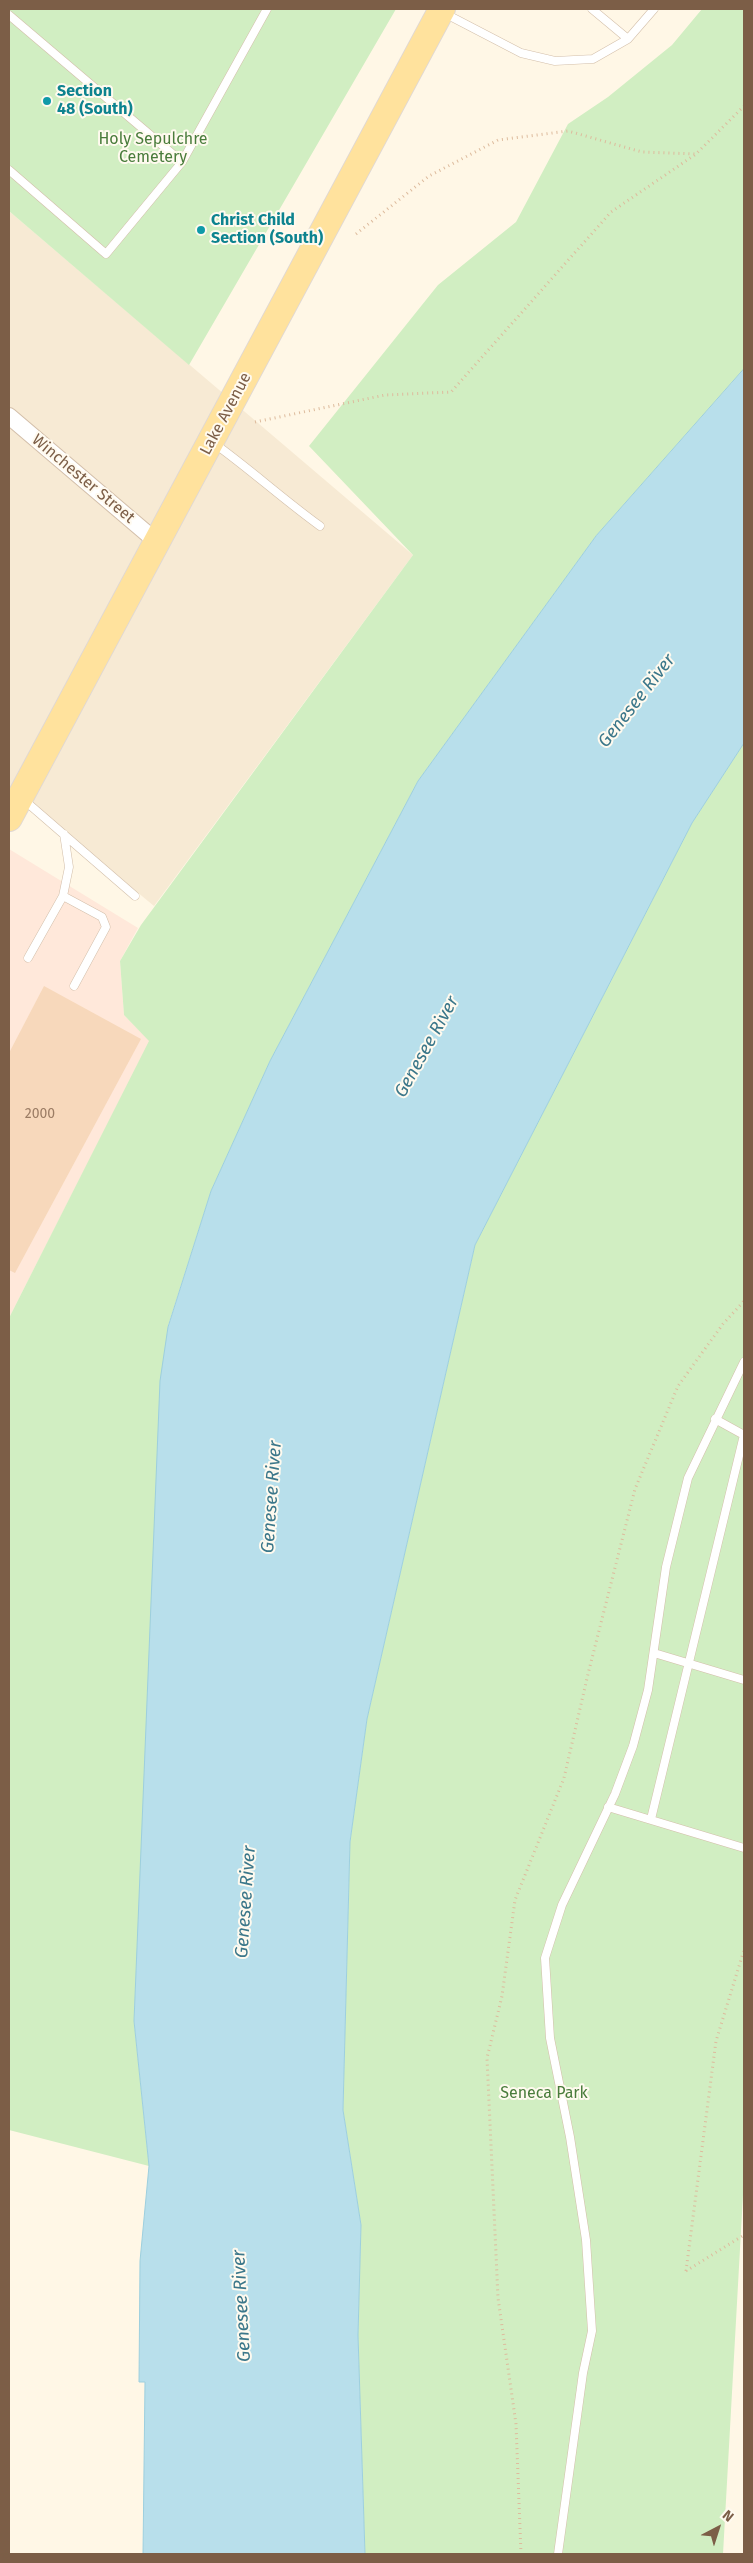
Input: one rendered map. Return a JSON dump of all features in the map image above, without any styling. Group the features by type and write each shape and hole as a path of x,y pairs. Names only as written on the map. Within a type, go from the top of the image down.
{"main road":[{"name":"Lake Avenue","path":"13,800 157,542 442,10"}],"street":[{"name":"Winchester Street","path":"9,416 157,542"}],"lane":[{"path":"9,170 106,254 182,162 267,9"},
{"path":"442,10 521,54 555,61 593,59 628,39 654,9"},
{"path":"597,10 628,39"},
{"path":"9,15 182,162"},
{"path":"211,441 284,501 320,526"},
{"path":"13,800 64,834 135,896"},
{"path":"28,958 63,896 69,867 64,834"},
{"path":"63,896 102,917 106,927 74,986"},
{"path":"558,2554 583,2373 592,2331 586,2240 570,2137 550,2038 545,1958 562,1905 608,1807 633,1746 648,1690 666,1567 688,1478 715,1419 744,1365"},
{"path":"651,1819 744,1435 715,1419"},
{"path":"654,1653 744,1680"},
{"path":"608,1807 744,1848"}],"path":[{"path":"255,422 385,395 451,392 611,212 696,154 744,106"},
{"path":"356,234 429,176 498,140 568,131 642,152 696,154"},
{"path":"744,1950 716,2041 686,2271 744,2235"}],"shaded area":[{"path":"9,211 413,555 154,906 9,786"},
{"path":"9,849 138,928 120,961 124,1015 150,1041 9,1318"}],"green space":[{"name":"Holy Sepulchre Cemetery","path":"9,9 396,9 189,365 9,211"},
{"path":"702,9 744,9 744,369 596,536 418,781 270,1061 211,1191 168,1326 134,2021 149,2166 9,2130 9,1318 149,1041 124,1015 120,961 141,925 413,555 309,446 438,285 516,222 568,124 608,97 672,45"},
{"name":"Seneca Park","path":"744,743 744,2177 723,2554 365,2554 358,2335 361,2225 343,2110 350,1842 367,1719 475,1245 692,823"}],"water":[{"name":"Genesee River","path":"744,369 744,743 692,823 475,1245 367,1719 350,1842 343,2110 361,2225 358,2335 365,2554 143,2554 145,2382 139,2382 140,2261 149,2166 134,2021 160,1381 168,1327 211,1191 270,1061 418,781 596,536"}],"building":[{"path":"44,986 141,1039 15,1273 9,1270 9,1053"}],"place":[{"name":"Section 48 (South)","path":"47,101"},
{"name":"Christ Child Section (South)","path":"201,230"}]}
